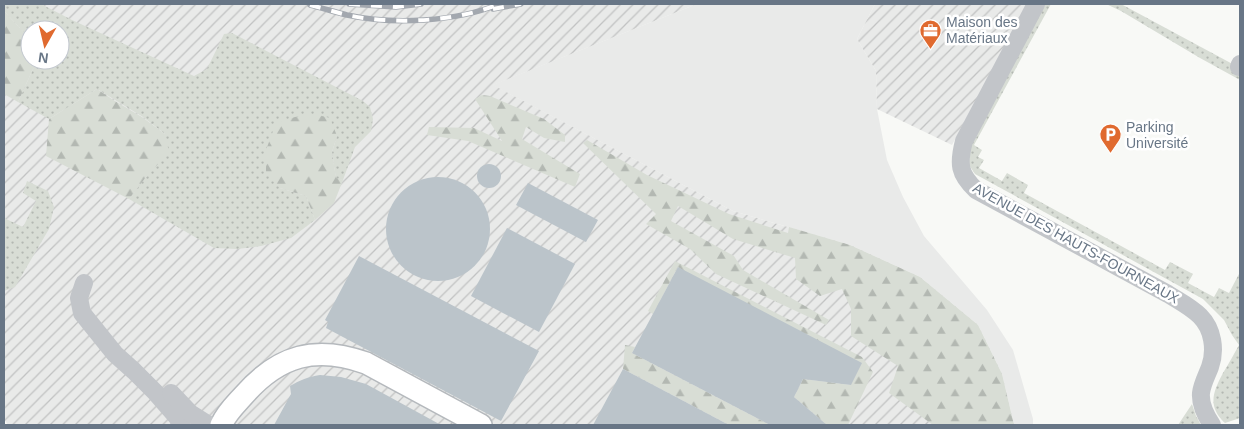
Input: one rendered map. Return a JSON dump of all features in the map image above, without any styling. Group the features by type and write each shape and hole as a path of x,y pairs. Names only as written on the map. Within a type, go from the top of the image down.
{"main road":[{"path":"221,425 226,414 254,383 265,374 278,365 292,359 322,354 352,358 366,363 480,425"},
{"path":"234,425 244,395"}],"street":[{"name":"AVENUE DES HAUTS-FOURNEAUX","path":"1036,4 964,141 960,154 961,169 967,181 976,190 1175,298 1190,307 1201,317 1209,328 1213,351 1211,364 1201,392 1204,412 1212,425"},
{"path":"84,283 79,298 82,313 115,354 156,393 182,425"},
{"path":"91,325 140,364 190,413 209,425"}],"shaded area":[{"path":"4,4 697,4 493,85 733,211 850,245 920,277 978,325 1002,374 1014,425 8,425 4,419"},
{"path":"697,4 875,4 857,39 876,71 877,109 887,160 903,197 924,236 987,310 1013,350 1033,419 1033,425 1014,425 1002,374 978,325 920,277 850,245 733,211 492,85"},
{"path":"875,4 1027,4 952,145 877,109 876,71 857,39"},
{"path":"489,164 497,168 501,176 497,184 489,188 481,184 477,176 481,168"},
{"path":"438,177 458,181 467,185 475,192 482,200 486,209 490,229 486,249 482,258 475,266 467,273 458,277 438,281 418,277 409,273 401,266 394,258 390,249 386,229 390,209 394,200 401,192 409,185 418,181"},
{"path":"528,183 598,220 586,242 516,205"},
{"path":"507,228 575,264 539,332 471,296"},
{"path":"359,256 539,351 501,421 326,328 328,322 325,320"},
{"path":"678,267 862,363 851,385 803,379 794,397 827,425 770,425 632,353"},
{"path":"623,369 729,425 593,425"},
{"path":"320,375 341,377 366,384 441,425 274,425 291,394 290,386 304,379"}],"green space":[{"path":"4,4 41,4 194,76 207,69 224,34 232,33 363,101 370,107 373,119 371,131 355,147 343,180 336,179 332,152 337,136 280,188 306,196 315,220 291,238 261,246 237,249 214,248 129,199 146,177 165,134 143,117 97,89 49,119 18,102 32,70 70,70 70,20 20,20 20,28 4,11"},
{"path":"1044,4 1051,4 974,145 982,150 978,157 984,160 979,168 1002,181 1007,173 1028,185 1024,193 1165,270 1170,262 1193,274 1188,283 1214,297 1219,288 1229,293 1240,272 1240,418 1225,423 1219,417 1214,405 1214,393 1239,345 1224,320 1203,299 975,174 969,165 971,143"},
{"path":"1106,4 1121,4 1240,68 1240,80 1121,11"},
{"path":"4,11 20,28 20,70 32,70 18,102 4,94"},
{"path":"97,89 165,134 169,152 129,199 46,156 49,119"},
{"path":"482,95 490,96 544,119 565,135 565,142 544,138 526,127 522,139 580,174 575,187 468,141 427,135 429,127 474,128 502,141 475,99"},
{"path":"314,114 330,118 337,136 332,152 336,178 343,180 334,203 315,220 306,196 280,188 266,173 266,150 276,123"},
{"path":"587,140 647,175 729,214 788,233 789,227 850,245 920,277 978,325 1002,374 1014,425 933,425 889,393 898,366 851,336 851,309 842,289 820,296 796,279 795,258 733,239 678,206 671,221 734,256 743,270 829,320 826,325 716,274 690,249 646,224 656,214 583,143"},
{"path":"27,181 48,191 54,207 49,229 15,287 4,291 4,218 23,227 36,201 23,193"},
{"path":"675,261 862,357 873,372 848,425 827,425 794,397 803,379 851,385 678,267 653,314 648,311"},
{"path":"625,345 635,347 632,353 770,425 729,425 623,369"},
{"path":"1192,404 1201,425 1178,425"}],"railway":[{"path":"349,4 396,7 421,4"},
{"path":"310,5 347,15 404,21 464,15 499,4"},
{"path":"493,9 521,4"}],"place":[{"name":"Maison des Matériaux","path":"930,49"},
{"name":"Parking Université","path":"1110,154"}]}
